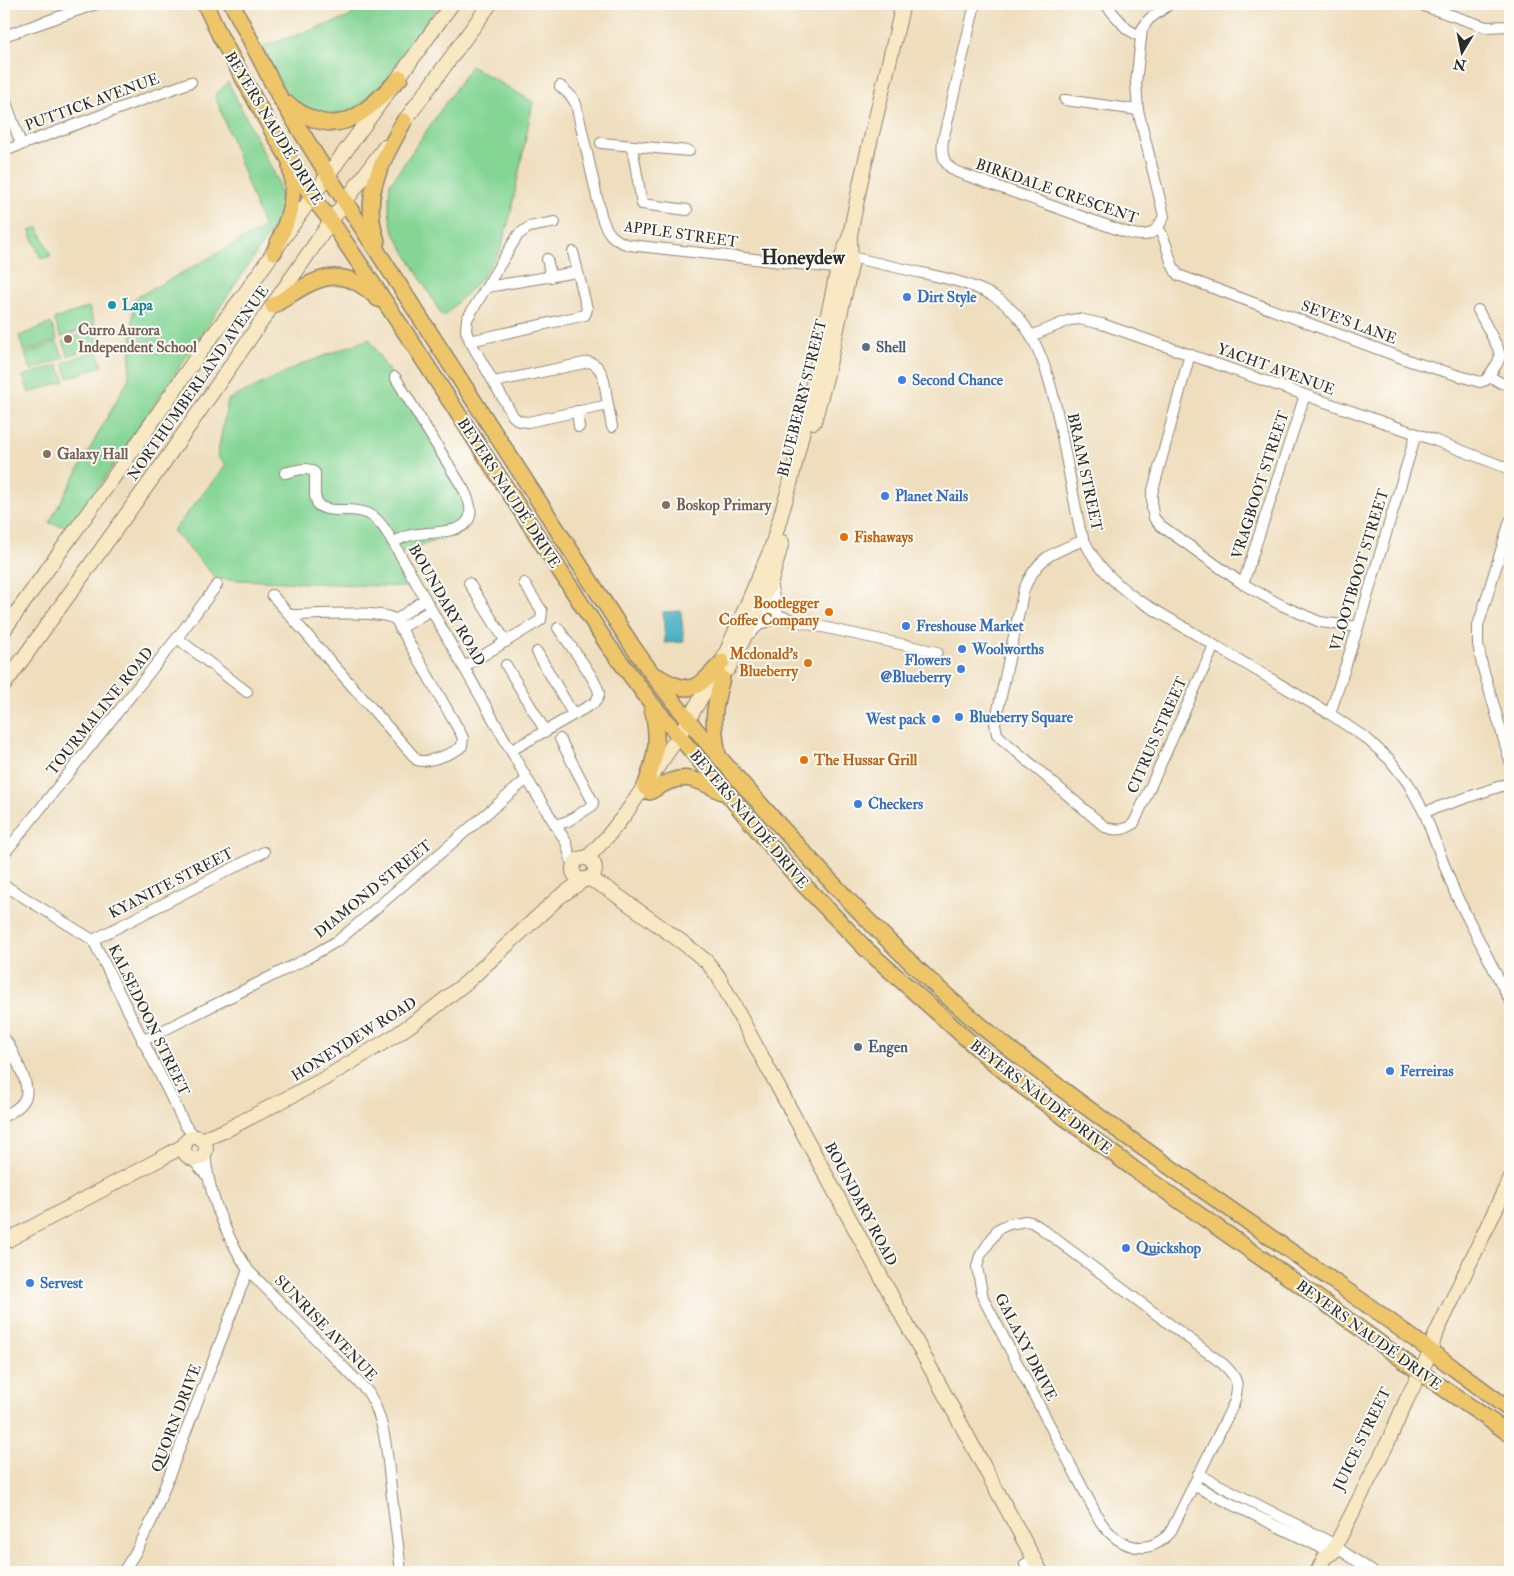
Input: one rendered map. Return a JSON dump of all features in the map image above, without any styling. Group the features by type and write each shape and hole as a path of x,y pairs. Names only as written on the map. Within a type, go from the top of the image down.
{"main road":[{"name":"BEYERS NAUDÉ DRIVE","path":"204,4 285,153 312,197 331,221 392,313 572,591 652,704 801,882 867,950 1022,1086 1134,1169 1510,1434"},
{"name":"BEYERS NAUDÉ DRIVE","path":"232,4 279,96 328,175 650,672 719,757 825,877 931,981 984,1027 1102,1119 1339,1285 1430,1345 1510,1410"},
{"path":"279,96 303,115 315,121 329,123 344,122 362,114 400,78"},
{"path":"387,266 371,223 371,199 378,174 404,121"},
{"path":"274,252 284,231 293,198 292,174 285,153"},
{"path":"273,306 300,287 314,281 333,277 353,282 366,289 392,313"},
{"path":"650,672 672,685 684,689 702,683 722,662"},
{"path":"719,757 713,721 714,708 722,678"},
{"path":"647,789 654,762 657,739 652,704"},
{"path":"647,789 674,779 685,778 700,781 728,794"}],"street":[{"path":"4,36 96,4"},
{"name":"NORTHUMBERLAND AVENUE","path":"4,630 133,450 203,348 452,4"},
{"name":"NORTHUMBERLAND AVENUE","path":"4,685 162,465 331,221 490,4"},
{"name":"BLUEBERRY STREET","path":"690,723 753,607 771,582 826,378 861,180 903,4"},
{"name":"BIRKDALE CRESCENT","path":"975,4 942,150 943,159 948,167 957,172 1133,235 1142,236 1158,228 1164,216 1138,110 1136,83 1142,29 1149,19 1170,4"},
{"path":"1105,4 1127,29 1141,38"},
{"path":"1421,4 1486,27 1510,26"},
{"name":"PUTTICK AVENUE","path":"4,150 191,82"},
{"name":"APPLE STREET","path":"560,86 571,96 576,104 604,223 614,239 630,245 845,263"},
{"path":"4,97 22,144"},
{"path":"1066,100 1138,110"},
{"path":"601,143 689,152"},
{"path":"632,146 642,204 687,210"},
{"path":"555,222 530,227 518,235 467,319 466,330 470,341 513,416 519,421 528,422 577,410 608,405"},
{"name":"SEVE'S LANE","path":"1158,228 1165,236 1174,269 1178,275 1438,370 1480,382 1486,380 1489,376"},
{"path":"470,341 585,315 587,309 573,252"},
{"path":"547,259 551,277"},
{"name":"BLUEBERRY STREET","path":"690,723 722,678 743,640 789,488 824,338 845,263"},
{"name":"BRAAM STREET","path":"845,263 947,278 970,285 992,295 1007,305 1031,336 1046,373 1055,401 1080,530 1084,540 1102,568 1125,591 1330,714 1367,739 1389,759 1408,783 1424,812"},
{"path":"487,287 577,272"},
{"path":"1478,310 1498,348 1500,357 1489,376 1501,383 1510,385"},
{"name":"YACHT AVENUE","path":"1031,336 1070,320 1080,319 1102,324 1416,434 1510,469"},
{"path":"1190,354 1152,494 1154,518 1169,533 1243,584 1281,605 1320,622 1358,627"},
{"path":"1500,357 1510,354"},
{"path":"494,382 590,362 595,363 601,370 612,427"},
{"name":"BOUNDARY ROAD","path":"396,377 464,490 470,510 466,522 460,528 411,535 393,542 527,779 566,842 597,884 608,889 713,968 1029,1561 1042,1572"},
{"name":"VRAGBOOT STREET","path":"1243,584 1305,395"},
{"path":"577,410 579,426"},
{"name":"VLOOTBOOT STREET","path":"1330,714 1416,434"},
{"path":"285,473 311,470 315,474 315,496 318,505 328,509 361,511 370,514 377,518 393,542"},
{"path":"1510,521 1478,626 1477,635 1482,665 1510,762"},
{"name":"CITRUS STREET","path":"1084,540 1044,559 1036,566 1027,582 995,724 1002,740 1105,827 1121,830 1128,828 1134,823 1214,646"},
{"path":"771,582 778,616"},
{"path":"469,583 506,642"},
{"path":"464,667 543,618 542,611 524,583"},
{"name":"TOURMALINE ROAD","path":"4,854 178,638 217,585"},
{"path":"272,595 420,762 456,751 462,746 463,738 398,624 388,616 366,614 291,615"},
{"path":"398,624 425,600"},
{"path":"753,607 778,616 937,652"},
{"path":"398,624 432,610"},
{"path":"743,640 759,625 778,616"},
{"path":"512,750 594,703 598,697 599,691 589,673 558,628"},
{"path":"178,638 247,692"},
{"path":"537,652 573,714"},
{"path":"506,665 546,732"},
{"name":"HONEYDEW ROAD","path":"4,1242 160,1159 195,1148 322,1080 403,1030 467,982 558,898 585,868 647,789 681,740 690,723"},
{"path":"556,825 568,821 592,806 593,802 560,739"},
{"name":"DIAMOND STREET","path":"142,1042 310,957 339,940 527,779"},
{"path":"1510,783 1424,812 1455,893 1510,1002"},
{"name":"KYANITE STREET","path":"93,940 264,852"},
{"name":"KALSEDOON STREET","path":"4,885 93,940 195,1148"},
{"path":"4,1038 25,1079 27,1094 17,1108 4,1116"},
{"name":"SUNRISE AVENUE","path":"195,1148 224,1223 248,1270 368,1392 376,1406 382,1421 401,1572"},
{"name":"JUICE STREET","path":"1318,1572 1331,1549 1378,1445 1430,1345 1510,1179"},
{"name":"GALAXY DRIVE","path":"1025,1221 1034,1224 1223,1364 1232,1373 1238,1393 1193,1485 1170,1533 1158,1543 1145,1548 1137,1547 1124,1543 1108,1532 1095,1513 983,1298 977,1267 979,1259 998,1230 1016,1222 1025,1221"},
{"name":"QUORN DRIVE","path":"123,1572 137,1550 152,1520 248,1270"},
{"path":"1198,1474 1373,1572"},
{"path":"1193,1485 1331,1549"}],"green space":[{"path":"367,4 439,4 380,88 352,113 324,114 310,110 289,98 261,47 347,18"},
{"path":"471,66 533,102 510,217 500,251 481,279 443,317 394,233 389,208 390,184"},
{"path":"228,82 278,181 282,205 278,221 71,528 49,523 129,378 134,299 264,228 215,95"},
{"path":"38,227 51,256 41,259 30,231"},
{"path":"89,307 95,325 61,337 54,319"},
{"path":"51,323 57,340 24,352 19,336"},
{"path":"97,328 102,344 68,356 63,341"},
{"path":"369,339 466,498 467,530 391,556 405,587 217,579 173,531 226,465 217,457 228,400 300,365"},
{"path":"57,342 64,358 31,370 25,354"},
{"path":"97,350 102,366 68,378 63,363"},
{"path":"58,365 65,381 29,393 23,376"}],"water":[{"path":"681,611 684,642 665,643 663,612"}],"place":[{"name":"Dirt Style","path":"907,297"},
{"name":"Lapa","path":"112,305"},
{"name":"Curro Aurora Independent School","path":"68,339"},
{"name":"Shell","path":"866,347"},
{"name":"Second Chance","path":"902,380"},
{"name":"Galaxy Hall","path":"47,454"},
{"name":"Planet Nails","path":"885,496"},
{"name":"Boskop Primary","path":"666,505"},
{"name":"Fishaways","path":"844,537"},
{"name":"Bootlegger Coffee Company","path":"829,612"},
{"name":"Freshouse Market","path":"906,626"},
{"name":"Woolworths","path":"962,649"},
{"name":"Mcdonald's Blueberry","path":"808,663"},
{"name":"Flowers @Blueberry","path":"961,669"},
{"name":"Blueberry Square","path":"959,717"},
{"name":"West pack","path":"936,719"},
{"name":"The Hussar Grill","path":"804,760"},
{"name":"Checkers","path":"858,804"},
{"name":"Engen","path":"858,1047"},
{"name":"Ferreiras","path":"1390,1071"},
{"name":"Quickshop","path":"1126,1248"},
{"name":"Servest","path":"30,1283"}],"district":[{"name":"Honeydew","path":"803,257"}]}
